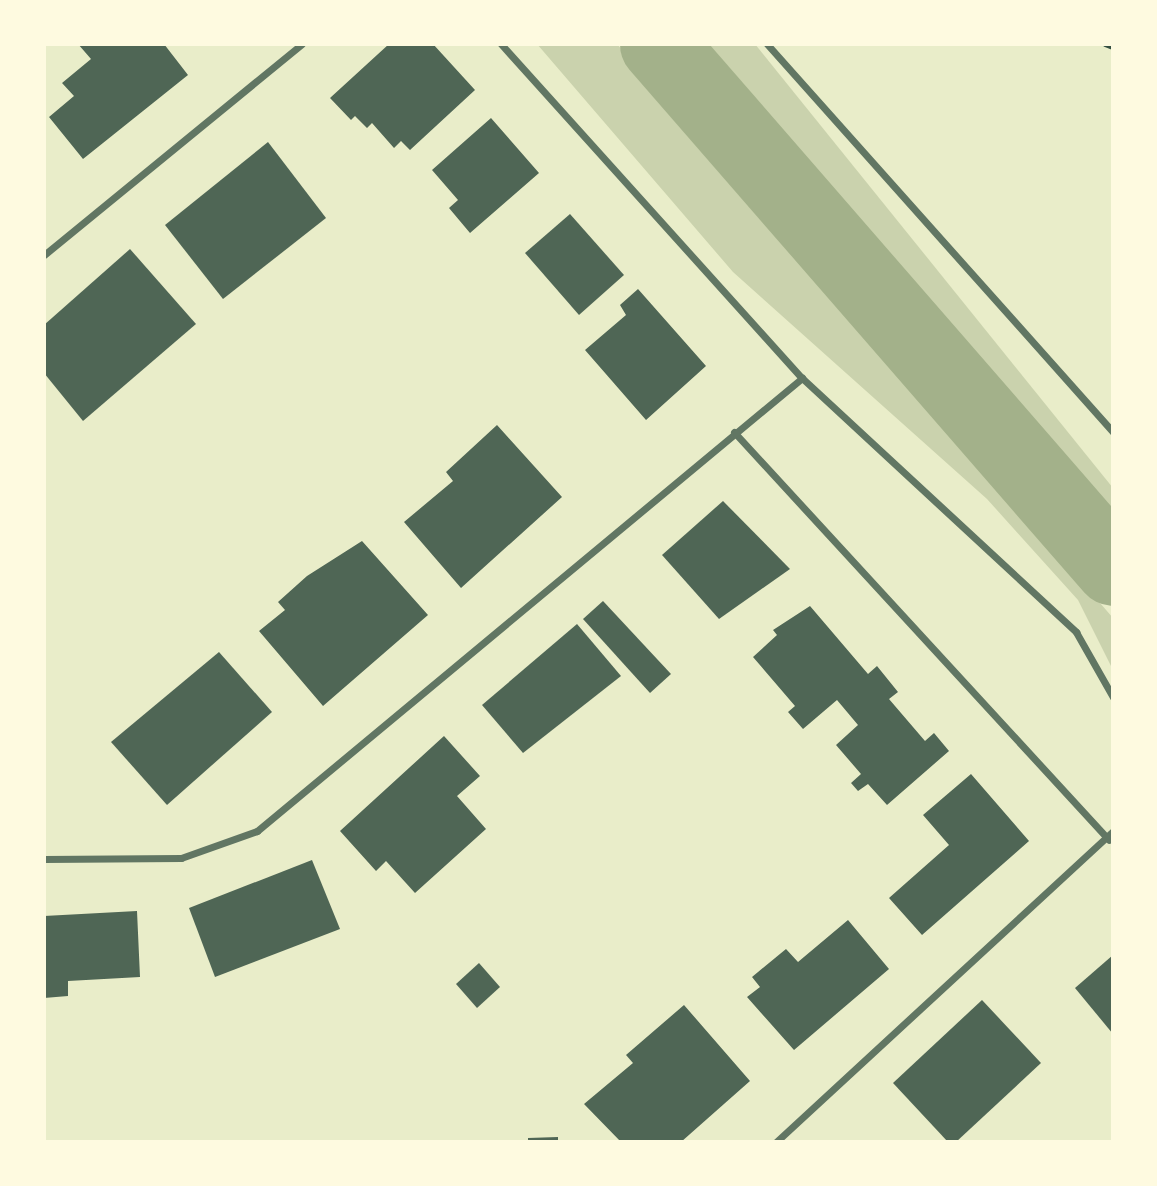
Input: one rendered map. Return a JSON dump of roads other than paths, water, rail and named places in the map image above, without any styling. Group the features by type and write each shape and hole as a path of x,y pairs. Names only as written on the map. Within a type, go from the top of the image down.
{"street":[{"path":"44,255 302,44"},
{"path":"501,44 802,378 1076,632 1113,697"},
{"path":"767,44 1113,432"},
{"path":"44,859 180,858 257,831 802,378"},
{"path":"734,432 1109,840"},
{"path":"776,1142 1109,840 1113,831"}],"waterway":[{"path":"658,44 1113,567"}]}
